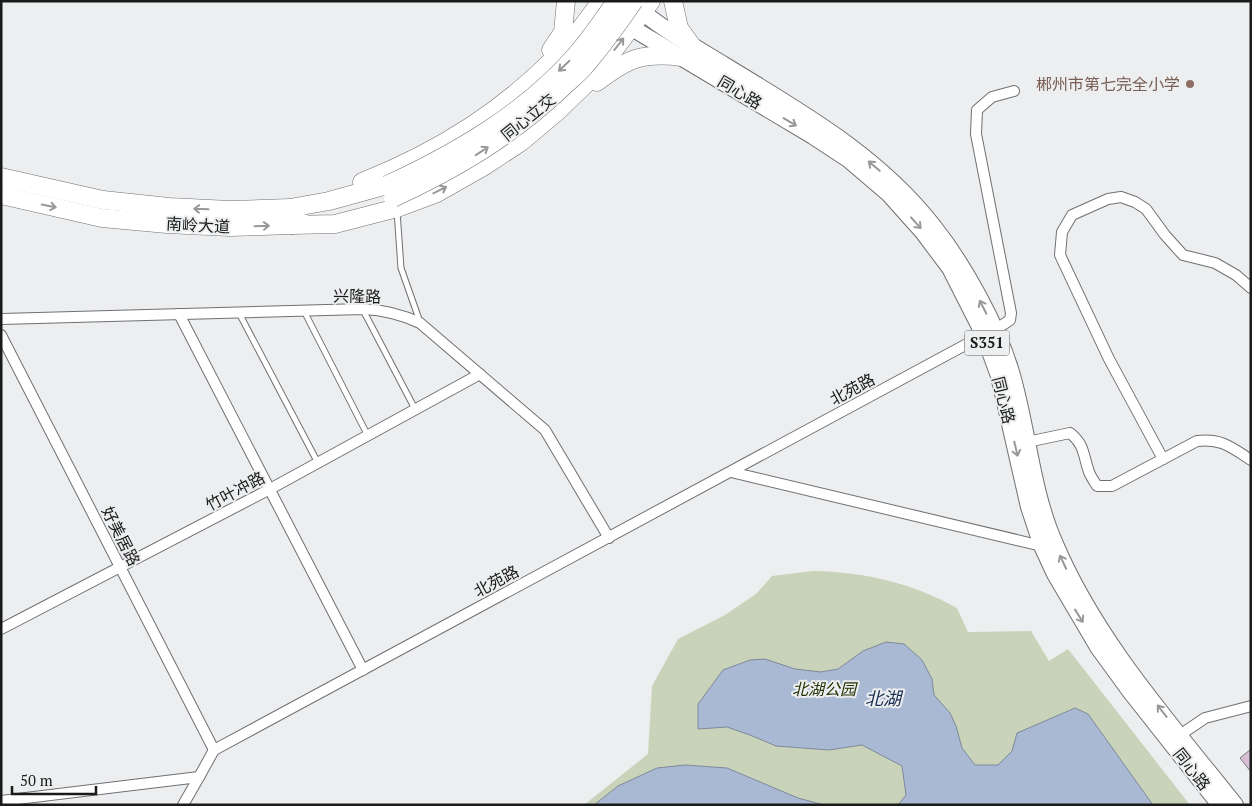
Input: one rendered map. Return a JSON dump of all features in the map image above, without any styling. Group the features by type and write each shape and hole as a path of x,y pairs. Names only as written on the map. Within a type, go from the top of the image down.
{"highway":[{"path":"532,80 563,32 566,1"},
{"path":"291,217 343,190 418,157 497,109 532,80 565,48 602,1"},
{"name":"同心立交","path":"392,197 446,155 504,119 540,90 574,56 616,1"},
{"path":"392,197 437,193 483,167 521,142 559,110 618,66 636,58 687,52 673,8 673,1"},
{"path":"559,110 595,75 632,28 639,4"},
{"name":"同心立交","path":"392,197 438,176 476,155 513,131 585,66 639,4"},
{"name":"南岭大道","path":"1,177 103,200 291,217 333,217 392,197"},
{"name":"南岭大道","path":"1,196 102,218 158,224 230,227 291,217"}],"main road":[{"name":"同心路","path":"602,1 632,28 687,52 848,159 889,194 923,232 950,268 1011,372 1040,504 1053,542 1066,569 1108,640 1235,805"},
{"name":"同心路","path":"639,4 687,52"},
{"name":"同心路","path":"989,332 1029,507 1042,546 1070,602 1098,647 1130,691 1220,805"}],"street":[{"name":"北苑路","path":"214,750 1010,320 1011,313 976,134 976,110 992,97 1014,91"},
{"path":"1163,459 1109,359 1060,255 1062,232 1072,215 1108,199 1121,197 1135,202 1146,209 1165,235 1183,254 1215,263 1236,275 1251,288"},
{"name":"兴隆路","path":"1,319 363,309 392,312 420,323 544,430 608,538"},
{"path":"179,314 363,670"},
{"name":"好美居路","path":"1,335 214,750"},
{"name":"竹叶冲路","path":"1,629 270,490 480,374"},
{"path":"1027,442 1070,433 1079,440 1085,454 1089,472 1097,486 1112,486 1197,442 1211,439 1226,445 1251,460"},
{"path":"731,472 1042,546"},
{"path":"1180,734 1205,718 1251,706"},
{"path":"183,805 214,750"},
{"path":"1,801 199,778"},
{"path":"65,793 66,805"}],"lane":[{"path":"392,197 401,268 420,323"},
{"path":"363,309 415,409"},
{"path":"304,311 368,436"},
{"path":"239,312 318,463"}],"green space":[{"name":"北湖公园","path":"813,571 851,574 888,580 923,592 957,608 968,632 1031,631 1049,661 1068,649 1190,805 584,805 648,754 652,686 678,639 725,615 756,594 772,576"}],"water":[{"name":"北湖","path":"886,642 904,644 922,660 932,679 934,695 950,713 962,748 975,765 998,765 1012,751 1017,733 1075,708 1088,714 1153,805 898,805 906,795 902,766 862,745 829,750 776,746 727,727 698,729 698,704 723,670 750,660 765,659 795,669 821,672 838,669 863,651"},
{"path":"685,765 727,768 798,798 824,805 594,805 618,786 657,768"}],"building":[{"path":"1251,749 1251,772 1240,758"}],"place":[{"name":"郴州市第七完全小学","path":"1190,84"}]}
